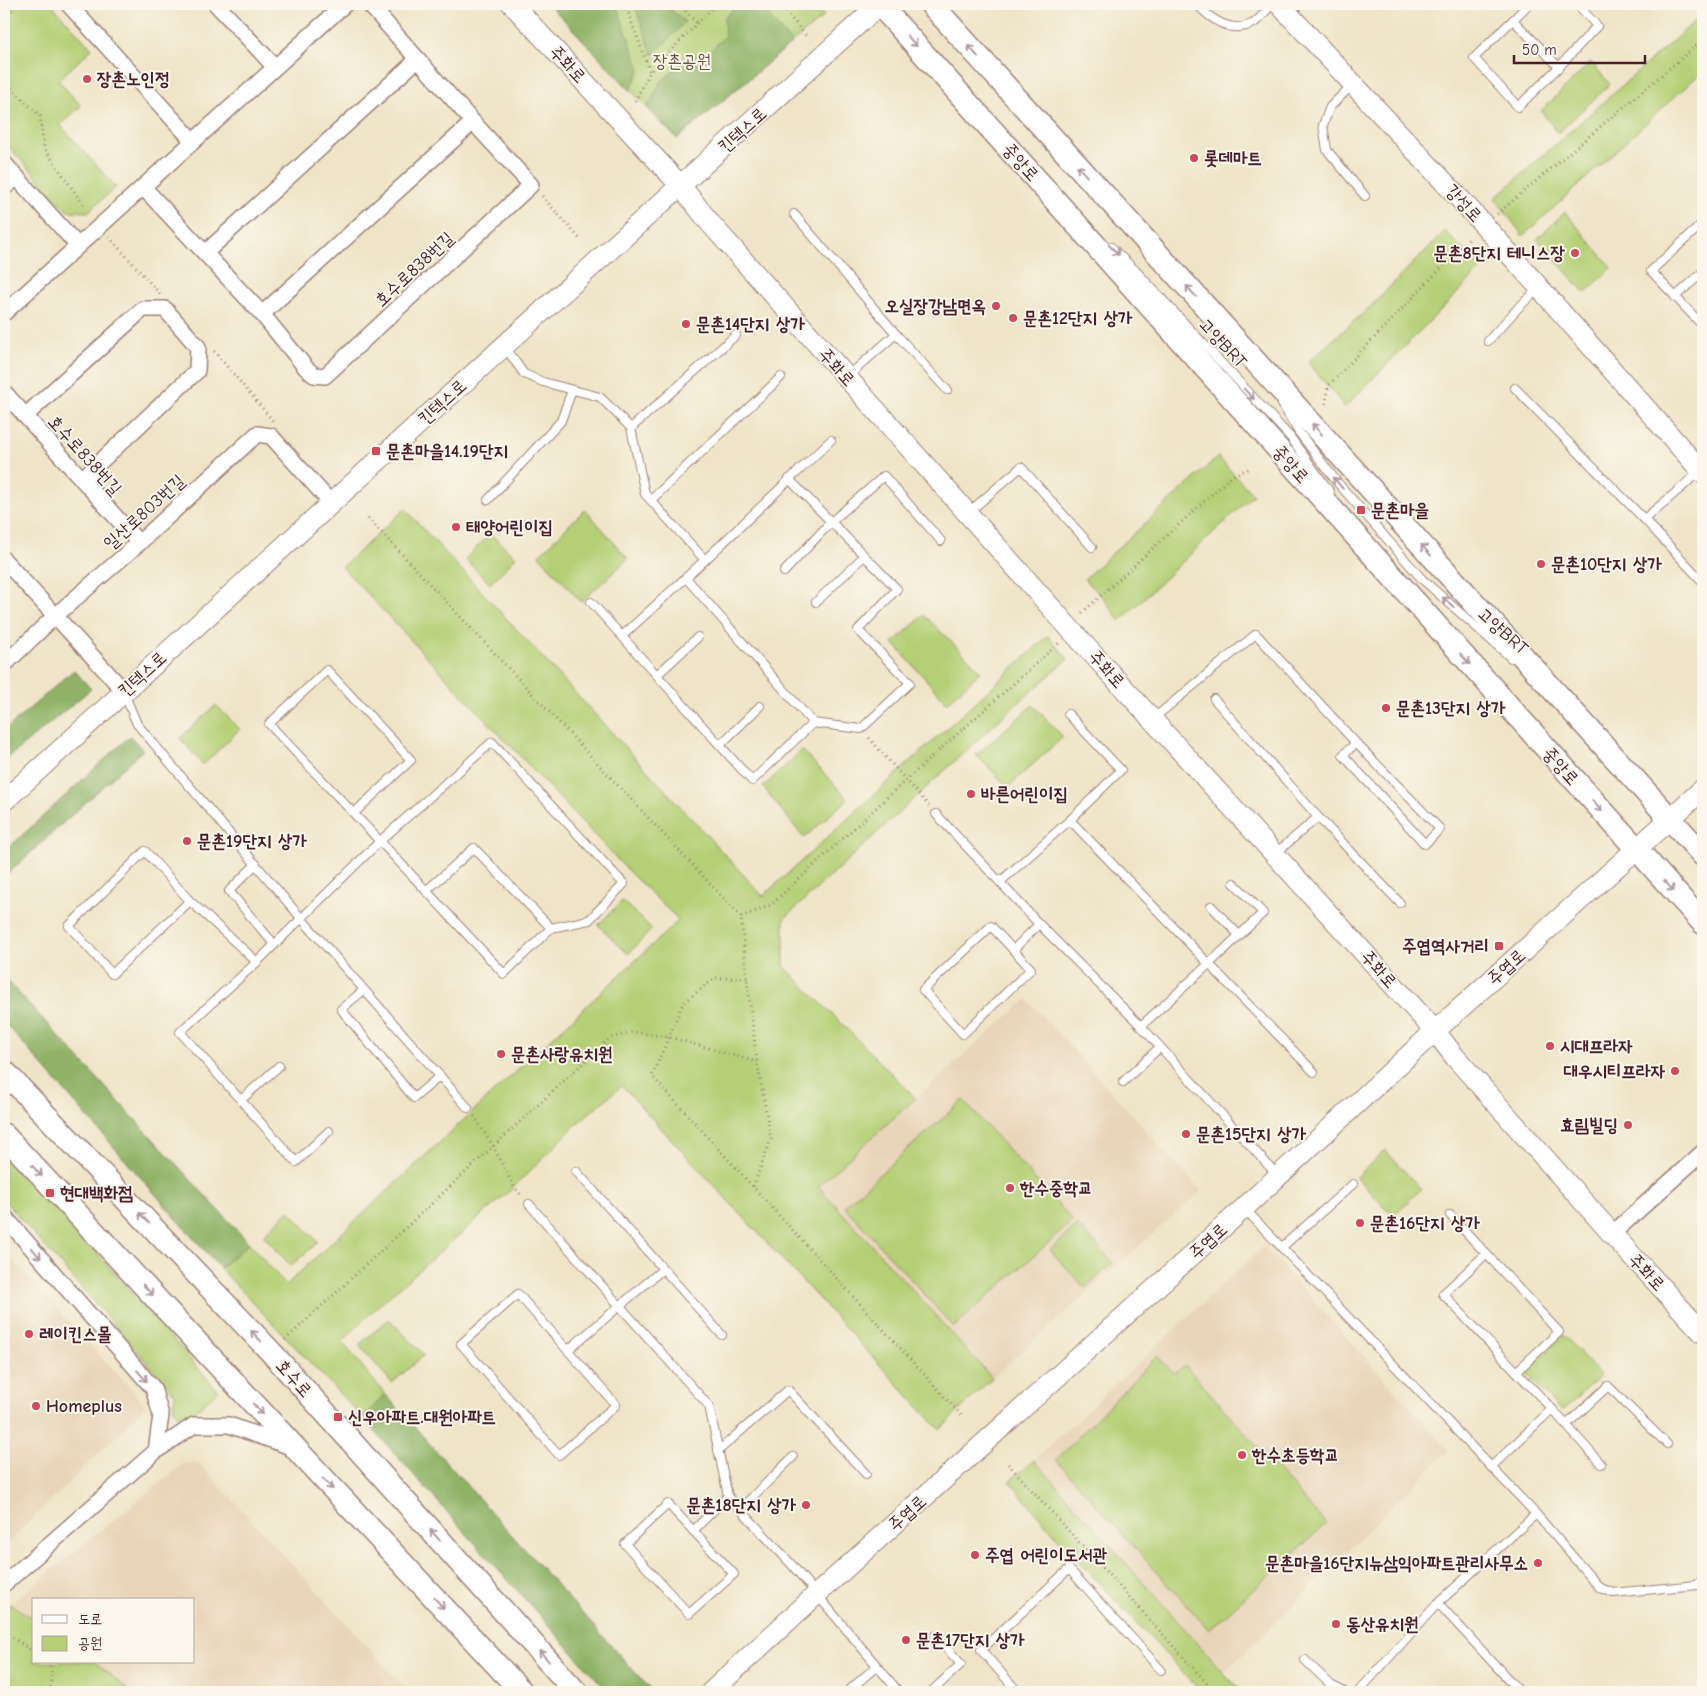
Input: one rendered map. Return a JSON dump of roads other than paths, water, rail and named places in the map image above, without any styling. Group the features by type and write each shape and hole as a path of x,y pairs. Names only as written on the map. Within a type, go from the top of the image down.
{"main road":[{"name":"중앙로","path":"880,4 1703,923"},
{"path":"930,4 1703,855"},
{"name":"호수로","path":"4,1070 271,1352 576,1692"},
{"path":"4,1135 522,1692"}],"street":[{"path":"68,4 193,142"},
{"path":"216,4 275,67"},
{"path":"4,313 345,4"},
{"path":"262,314 473,122 369,4"},
{"name":"주화로","path":"512,4 680,186 710,223 968,514 1152,720 1435,1031 1612,1234 1703,1333"},
{"name":"킨텍스로","path":"4,800 880,4"},
{"name":"강성로","path":"1279,4 1484,225 1702,472"},
{"path":"205,252 418,59"},
{"name":"호수로838번길","path":"143,187 262,314 306,368 314,375 325,376 531,185 473,122"},
{"path":"4,162 78,246"},
{"path":"4,188 17,177"},
{"path":"26,416 143,309 164,309 202,345 196,371 82,479"},
{"name":"호수로838번길","path":"4,392 139,543"},
{"name":"일산로803번길","path":"4,665 55,616 139,543 257,434 271,436 331,503"},
{"path":"4,560 124,692"},
{"name":"주엽로","path":"711,1692 1703,789"},
{"path":"1612,1234 1703,1152"},
{"path":"4,1216 152,1388 161,1415 156,1451"},
{"path":"4,1584 156,1451 194,1425 229,1425 295,1449"}],"lane":[{"path":"1196,4 1210,18 1235,28 1253,23 1272,4"},
{"path":"1529,4 1474,58 1518,107 1559,68 1597,26 1577,4"},
{"path":"1513,20 1559,68"},
{"path":"1353,83 1330,107 1323,125 1327,150 1365,196"},
{"path":"1016,156 1094,230"},
{"path":"794,214 896,334 947,390"},
{"path":"1703,223 1651,271 1703,326"},
{"name":"고양BRT","path":"1108,244 1136,271 1291,438 1386,570"},
{"path":"1676,297 1703,272"},
{"path":"1488,341 1539,288"},
{"path":"846,377 896,334"},
{"path":"631,428 736,335"},
{"name":"고양BRT","path":"1236,340 1256,364 1298,431 1336,482 1422,579 1516,663"},
{"path":"504,346 524,374 600,397 631,428 646,494 705,560"},
{"path":"651,500 781,377"},
{"path":"1516,388 1703,582"},
{"path":"488,500 561,421 572,390"},
{"path":"622,636 831,440"},
{"path":"968,514 1021,466 1092,547"},
{"path":"1644,519 1702,472"},
{"path":"784,572 831,522 884,476 941,541"},
{"path":"686,578 813,723 861,729 910,683 858,630 897,589 789,479"},
{"path":"816,602 864,556"},
{"path":"591,602 752,781 813,723"},
{"path":"1152,720 1256,634 1356,743 1440,829 1425,844 1343,755 1356,743"},
{"path":"657,675 698,637"},
{"path":"329,1131 296,1162 180,1032 257,962 380,841 492,742 624,884 589,920 551,928 504,974 426,891 380,841 354,813 269,724 327,670 410,760 354,813"},
{"name":"고양BRT","path":"1523,670 1588,728"},
{"path":"124,692 137,724 301,918 468,1108"},
{"path":"1214,699 1318,817 1400,903"},
{"path":"720,745 760,706"},
{"path":"1000,882 1070,820 1121,770 1068,714"},
{"path":"936,814 1039,924 1141,1026 1251,1144 1278,1176"},
{"path":"1274,854 1318,817"},
{"path":"1070,820 1314,1072"},
{"path":"426,891 474,848 551,928"},
{"path":"190,901 112,974 69,926 145,851 190,901 257,962"},
{"path":"256,864 229,891 274,944"},
{"path":"1141,1026 1263,913 1234,882"},
{"path":"1211,906 1239,935"},
{"path":"1013,950 1039,924"},
{"path":"991,926 1013,950 1031,969 963,1034 923,990 991,926"},
{"path":"364,990 341,1009 414,1098 440,1076"},
{"path":"1123,1082 1160,1047"},
{"path":"241,1100 279,1066"},
{"path":"576,1170 722,1335"},
{"path":"1282,1247 1353,1184"},
{"path":"529,1204 709,1406 728,1496 817,1594 899,1692"},
{"path":"1244,1208 1536,1514 1600,1588 1612,1593 1701,1585"},
{"path":"1450,1215 1560,1332 1517,1371"},
{"path":"1486,1254 1443,1294 1517,1371 1601,1464"},
{"path":"568,1350 663,1268"},
{"path":"518,1294 568,1350 616,1405 559,1455 461,1344 518,1294"},
{"path":"1566,1425 1608,1386 1666,1444"},
{"path":"718,1451 788,1390 866,1474"},
{"path":"1491,1467 1552,1410"},
{"path":"740,1509 793,1456"},
{"path":"694,1530 728,1496"},
{"path":"668,1504 694,1530 734,1574 689,1614 625,1544 668,1504"},
{"path":"1358,1692 1438,1603 1536,1514"},
{"path":"1018,1692 981,1650 1069,1569 1160,1670"},
{"path":"1438,1603 1520,1692"},
{"path":"931,1692 961,1664 935,1636"},
{"path":"1306,1660 1330,1685 1344,1692"},
{"path":"847,1692 877,1666"}],"place":[{"name":"장촌노인정","path":"87,79"},
{"name":"롯데마트","path":"1194,158"},
{"name":"문촌8단지 테니스장","path":"1575,253"},
{"name":"오실장강남면옥","path":"996,306"},
{"name":"문촌12단지 상가","path":"1013,318"},
{"name":"문촌14단지 상가","path":"686,324"},
{"name":"문촌마을14.19단지","path":"376,451"},
{"name":"문촌마을","path":"1361,510"},
{"name":"태양어린이집","path":"456,527"},
{"name":"문촌10단지 상가","path":"1541,564"},
{"name":"문촌13단지 상가","path":"1386,708"},
{"name":"바른어린이집","path":"971,794"},
{"name":"문촌19단지 상가","path":"187,841"},
{"name":"주엽역사거리","path":"1499,946"},
{"name":"시대프라자","path":"1550,1046"},
{"name":"문촌사랑유치원","path":"501,1054"},
{"name":"대우시티프라자","path":"1675,1071"},
{"name":"효림빌딩","path":"1628,1125"},
{"name":"문촌15단지 상가","path":"1186,1134"},
{"name":"한수중학교","path":"1010,1188"},
{"name":"현대백화점","path":"50,1193"},
{"name":"문촌16단지 상가","path":"1360,1223"},
{"name":"레이킨스몰","path":"29,1334"},
{"name":"Homeplus","path":"36,1406"},
{"name":"신우아파트.대원아파트","path":"338,1417"},
{"name":"한수초등학교","path":"1242,1455"},
{"name":"문촌18단지 상가","path":"806,1505"},
{"name":"주엽 어린이도서관","path":"975,1555"},
{"name":"문촌마을16단지뉴삼익아파트관리사무소","path":"1538,1563"},
{"name":"동산유치원","path":"1336,1624"},
{"name":"문촌17단지 상가","path":"906,1640"}],"park label":[{"name":"장촌공원","path":"682,61"}]}
